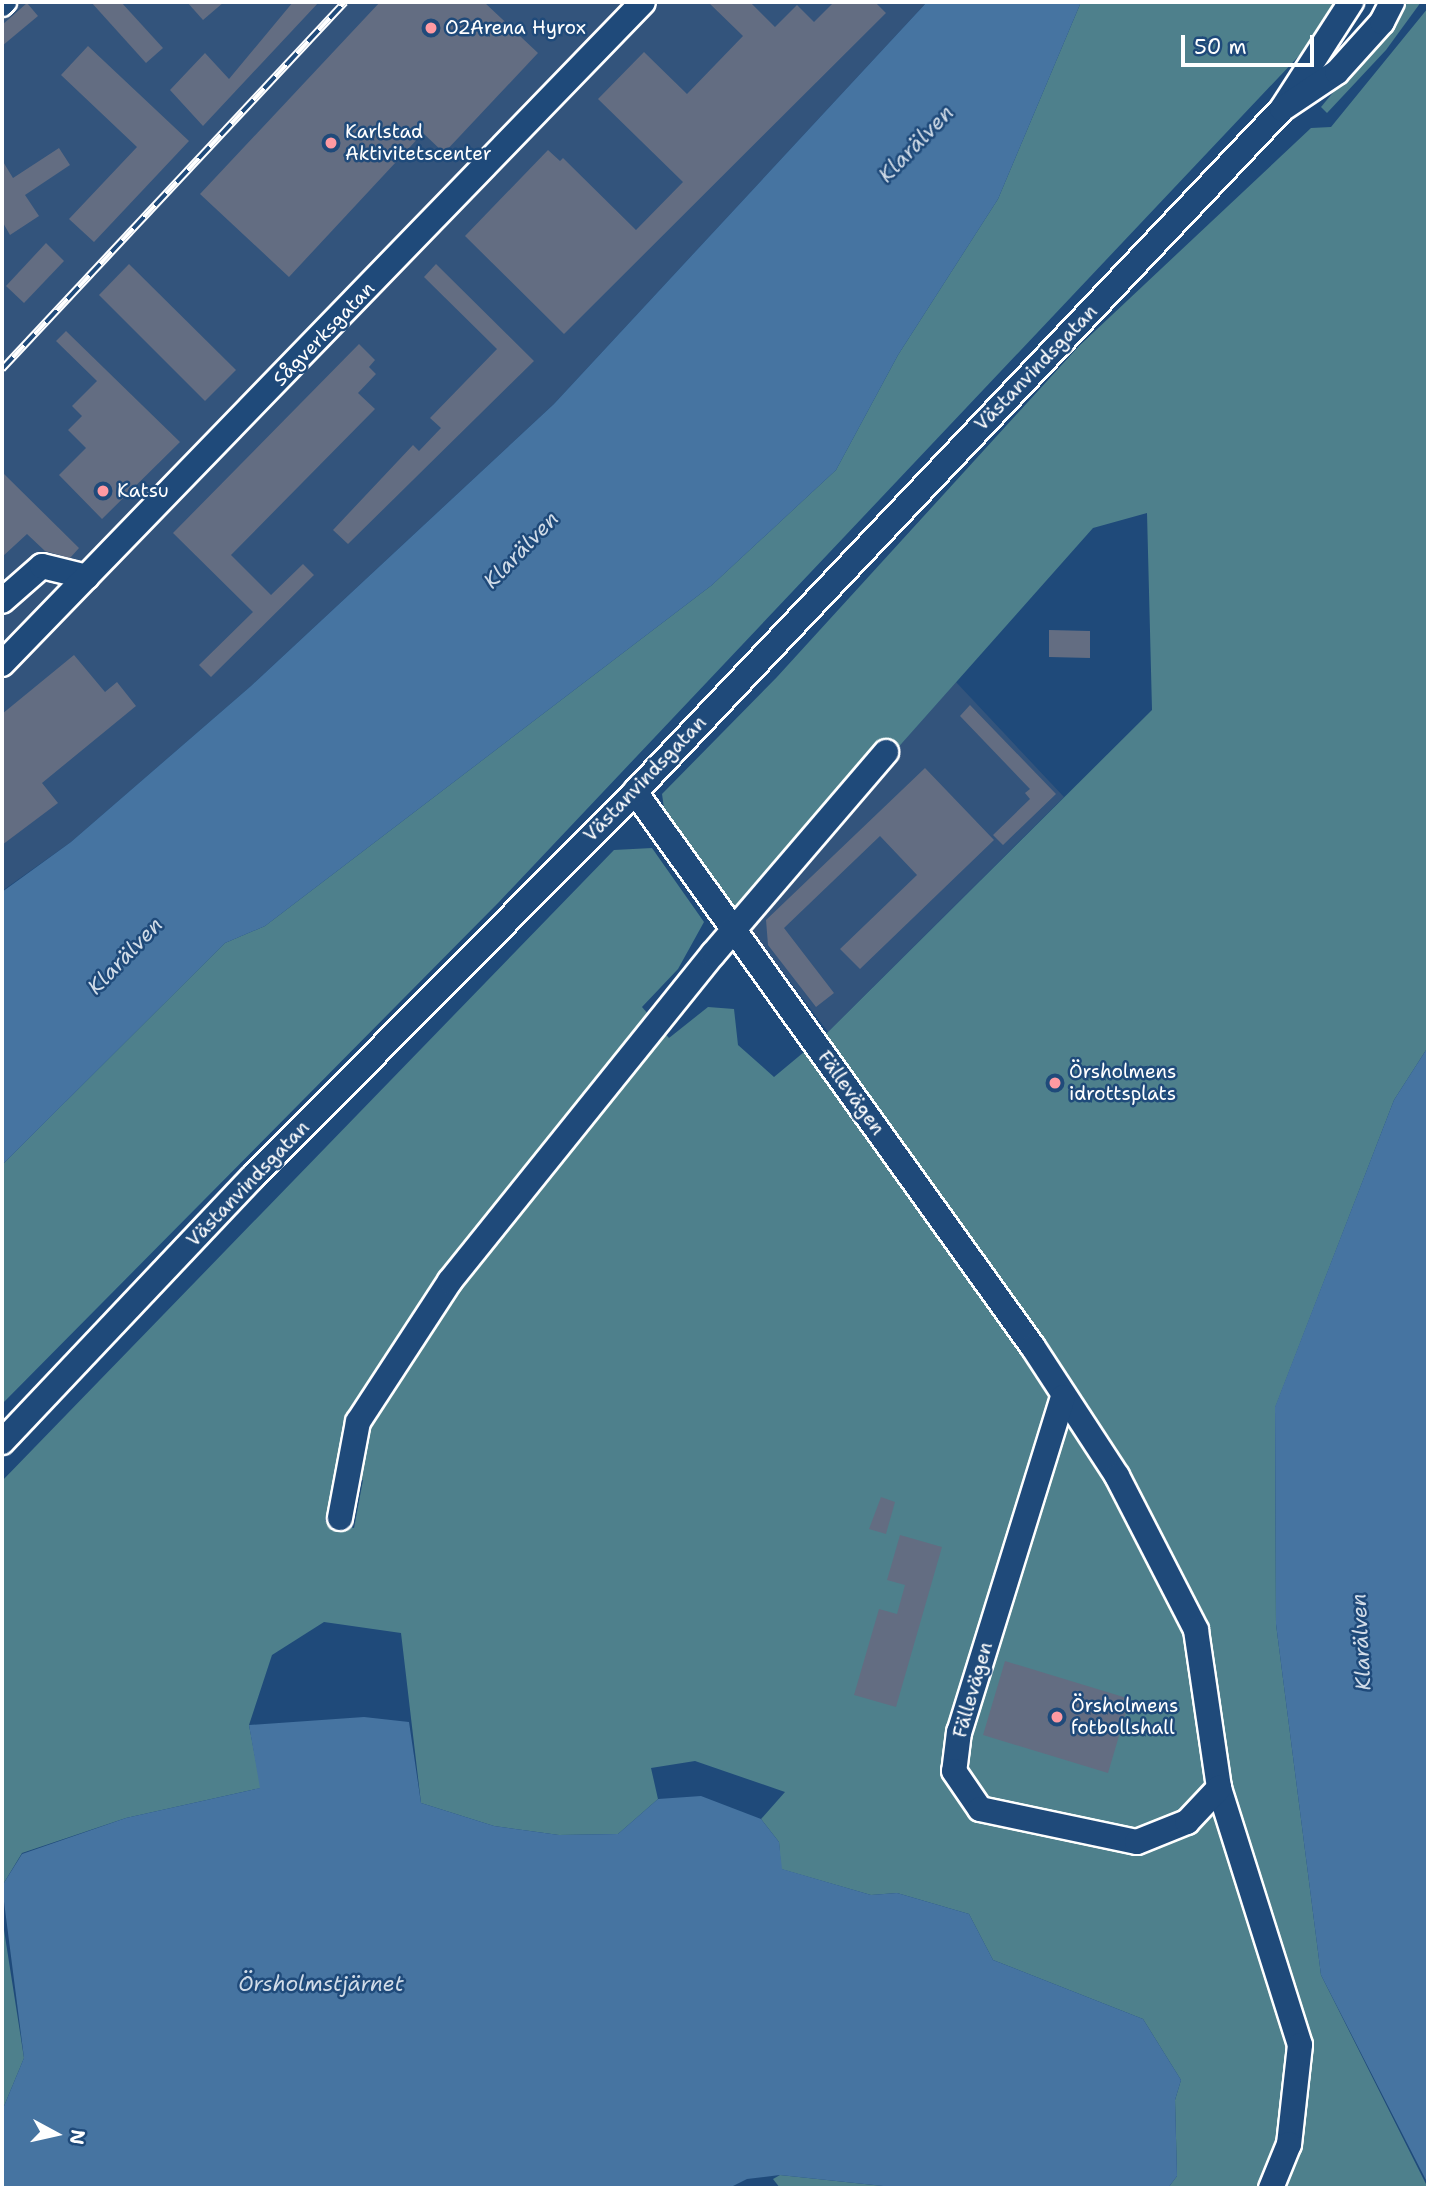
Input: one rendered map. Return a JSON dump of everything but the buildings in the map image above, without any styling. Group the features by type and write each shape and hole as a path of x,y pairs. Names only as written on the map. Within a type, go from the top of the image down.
{"street":[{"name":"Sågverksgatan","path":"2,664 643,2"},
{"name":"Västanvindsgatan","path":"2,1442 252,1178 635,792 1282,109 1351,2"},
{"name":"Västanvindsgatan","path":"1282,109 1337,72 1382,22 1392,2"},
{"path":"2,601 42,566 87,577"},
{"path":"340,1518 358,1422 450,1281 734,930 886,752"},
{"name":"Fällevägen","path":"635,792 1117,1476 1196,1630 1219,1788 1300,2045 1289,2144 1271,2188"},
{"name":"Fällevägen","path":"1063,1397 959,1732 954,1771 980,1809 1137,1842 1187,1822 1219,1788"}],"shaded area":[{"path":"2,2 927,2 554,404 251,686 71,842 2,891"},
{"path":"956,682 1064,797 828,1032 744,921"}],"green space":[{"path":"1081,2 1338,2 1313,41 499,902 2,1404 2,1165 225,943 265,926 712,585 836,470 898,355 998,199"},
{"path":"1408,2 1421,2 1386,50 1327,113 1321,107"},
{"path":"1428,8 1428,1047 1394,1100 1275,1408 1276,1624 1321,1975 1428,2188 1168,2188 1177,2176 1175,2100 1181,2080 1143,2019 993,1960 969,1914 897,1893 871,1895 781,1869 779,1842 761,1819 785,1792 695,1761 651,1768 658,1799 618,1834 559,1835 494,1826 421,1803 401,1633 324,1622 272,1655 249,1725 261,1788 126,1818 22,1853 2,1886 2,1481 614,850 652,848 704,922 678,969 642,1007 669,1038 708,1007 734,1009 738,1045 774,1077 828,1032 1152,710 1147,513 1093,528 744,921 665,815 662,794 777,677 1079,346 1311,128 1331,127","holes":["336,1474 363,1480 354,1528 325,1521"]},
{"path":"2,1917 24,2058 2,2111"},
{"path":"780,2175 902,2188 780,2188 773,2179"}],"water":[{"name":"Klarälven","path":"927,2 1081,2 998,199 898,355 836,470 712,585 265,926 225,943 2,1165 2,892 71,842 251,686 554,404"},
{"name":"Klarälven","path":"1428,1047 1428,2184 1321,1975 1276,1624 1275,1407 1394,1100"},
{"name":"Örsholmstjärnet","path":"364,1717 409,1722 421,1803 494,1826 559,1835 618,1834 658,1799 701,1796 761,1819 779,1842 782,1869 871,1895 897,1893 969,1914 993,1960 1143,2019 1181,2080 1175,2100 1177,2176 1168,2188 902,2188 780,2175 747,2179 729,2188 2,2188 2,2111 24,2058 2,1886 22,1854 126,1818 260,1788 249,1725"}],"railway":[{"path":"2,369 345,2"}],"place":[{"name":"O2Arena Hyrox","path":"431,28"},
{"name":"Karlstad Aktivitetscenter","path":"331,143"},
{"name":"Katsu","path":"103,491"},
{"name":"Örsholmens idrottsplats","path":"1055,1083"},
{"name":"Örsholmens fotbollshall","path":"1057,1717"}]}
